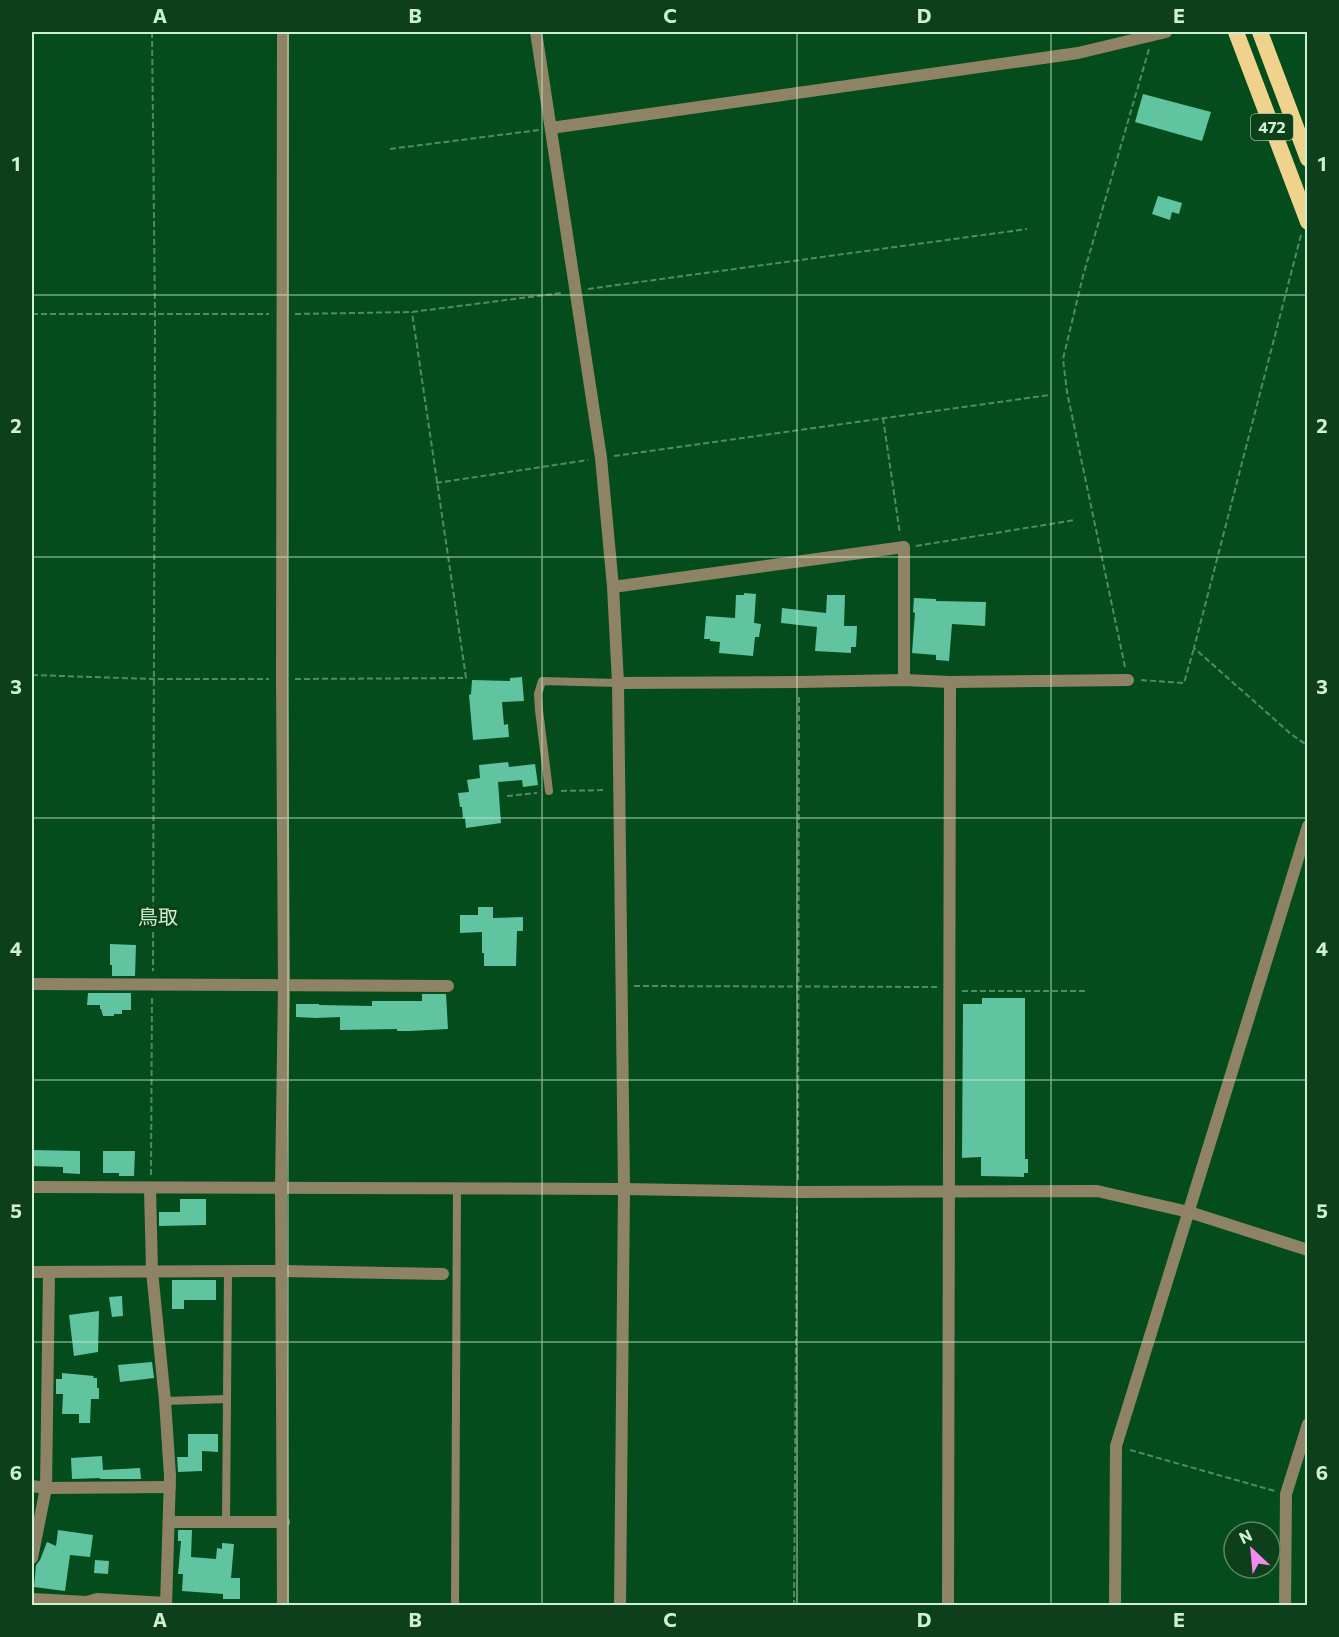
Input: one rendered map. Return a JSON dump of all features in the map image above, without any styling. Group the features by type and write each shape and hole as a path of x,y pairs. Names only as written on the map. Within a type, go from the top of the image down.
{"highway":[{"name":"472","path":"1236,32 1307,220"},
{"name":"472","path":"1260,32 1308,159"}],"street":[{"path":"283,32 284,985 281,1188 283,1605"},
{"path":"536,32 601,458 613,587 620,790 624,1189 620,1605"},
{"path":"551,128 1078,53 1159,33"},
{"path":"613,587 903,547 904,680"},
{"path":"618,683 1128,680"},
{"path":"948,1605 950,682"},
{"path":"1115,1605 1116,1446 1308,826"},
{"path":"32,984 448,986"},
{"path":"32,1187 624,1189 798,1192 1097,1191 1189,1212 1308,1250"},
{"path":"32,1599 86,1604 97,1599 166,1604 170,1487 165,1401 152,1271 150,1189"},
{"path":"32,1272 282,1271 443,1274"},
{"path":"32,1558 46,1488 49,1272"},
{"path":"1285,1605 1286,1494 1308,1424"},
{"path":"32,1486 46,1488 170,1487"},
{"path":"168,1522 284,1522"}],"lane":[{"path":"549,791 539,710 538,694 542,681 618,683"},
{"path":"455,1605 457,1190"},
{"path":"226,1521 228,1271"},
{"path":"165,1401 227,1399"}],"path":[{"path":"150,1189 153,984 152,32"},
{"path":"1159,33 1083,276 1063,359 1067,392 1128,680 1184,683 1307,220"},
{"path":"390,149 551,128"},
{"path":"32,314 412,312 1027,229"},
{"path":"32,675 153,679 466,678 412,312"},
{"path":"436,483 1049,395"},
{"path":"882,418 903,547 1075,520"},
{"path":"1194,648 1291,734 1308,746"},
{"path":"794,1605 799,682"},
{"path":"507,796 549,791 620,790"},
{"path":"622,986 1087,991"},
{"path":"1116,1446 1286,1494"}],"building":[{"path":"1143,94 1211,112 1202,141 1135,122"},
{"path":"1158,196 1182,203 1179,214 1172,212 1170,220 1152,214"},
{"path":"744,593 756,594 754,623 761,624 759,637 755,637 753,656 719,653 720,642 704,639 706,616 735,618 736,595 744,595"},
{"path":"827,595 845,595 844,626 857,626 856,647 851,647 851,653 815,651 817,627 781,623 782,608 826,613"},
{"path":"914,598 986,602 985,626 952,624 949,661 936,660 936,655 912,653"},
{"path":"522,677 524,701 502,702 504,725 508,724 509,737 473,740 469,695 472,680 510,681 510,678"},
{"path":"508,762 509,767 535,764 538,785 523,787 522,780 498,782 501,823 466,828 458,793 469,792 467,780 480,778 479,765"},
{"path":"478,907 493,907 493,918 523,917 523,931 517,931 516,966 484,966 482,932 460,933 460,915 478,915"},
{"path":"110,944 136,945 135,976 112,976"},
{"path":"88,993 131,993 131,1010 122,1010 122,1014 114,1014 114,1016 103,1016 100,1005 87,1005"},
{"path":"422,994 446,994 448,1029 340,1030 340,1017 296,1017 296,1004 372,1006 372,1001 422,1001"},
{"path":"982,998 1025,998 1025,1159 1028,1159 1028,1173 1024,1173 1024,1177 981,1176 981,1157 962,1158 963,1004 982,1004"},
{"path":"32,1150 80,1151 80,1174 63,1173 63,1167 32,1166"},
{"path":"103,1151 135,1151 134,1176 103,1173"},
{"path":"180,1199 206,1199 206,1225 159,1226 159,1212 180,1212"},
{"path":"172,1280 216,1280 216,1300 184,1300 184,1309 172,1309"},
{"path":"122,1296 123,1316 112,1317 109,1297"},
{"path":"99,1311 98,1352 74,1356 69,1315"},
{"path":"152,1362 154,1378 120,1382 118,1365"},
{"path":"62,1373 97,1378 99,1399 91,1399 90,1423 79,1423 79,1414 62,1414 63,1394 56,1394 56,1379 62,1379"},
{"path":"188,1434 218,1434 218,1452 202,1451 202,1471 178,1472 177,1457 188,1457"},
{"path":"102,1456 103,1470 140,1468 141,1479 72,1479 71,1458"},
{"path":"58,1530 93,1535 90,1557 70,1555 65,1591 34,1587 36,1565 47,1542 56,1546"},
{"path":"178,1530 192,1530 191,1557 216,1559 217,1548 222,1549 222,1543 234,1544 231,1578 240,1578 240,1599 223,1599 223,1594 182,1591 183,1574 178,1574 181,1541 178,1541"},
{"path":"95,1560 109,1561 108,1574 94,1573"}],"district":[{"name":"鳥取","path":"158,917"}]}
